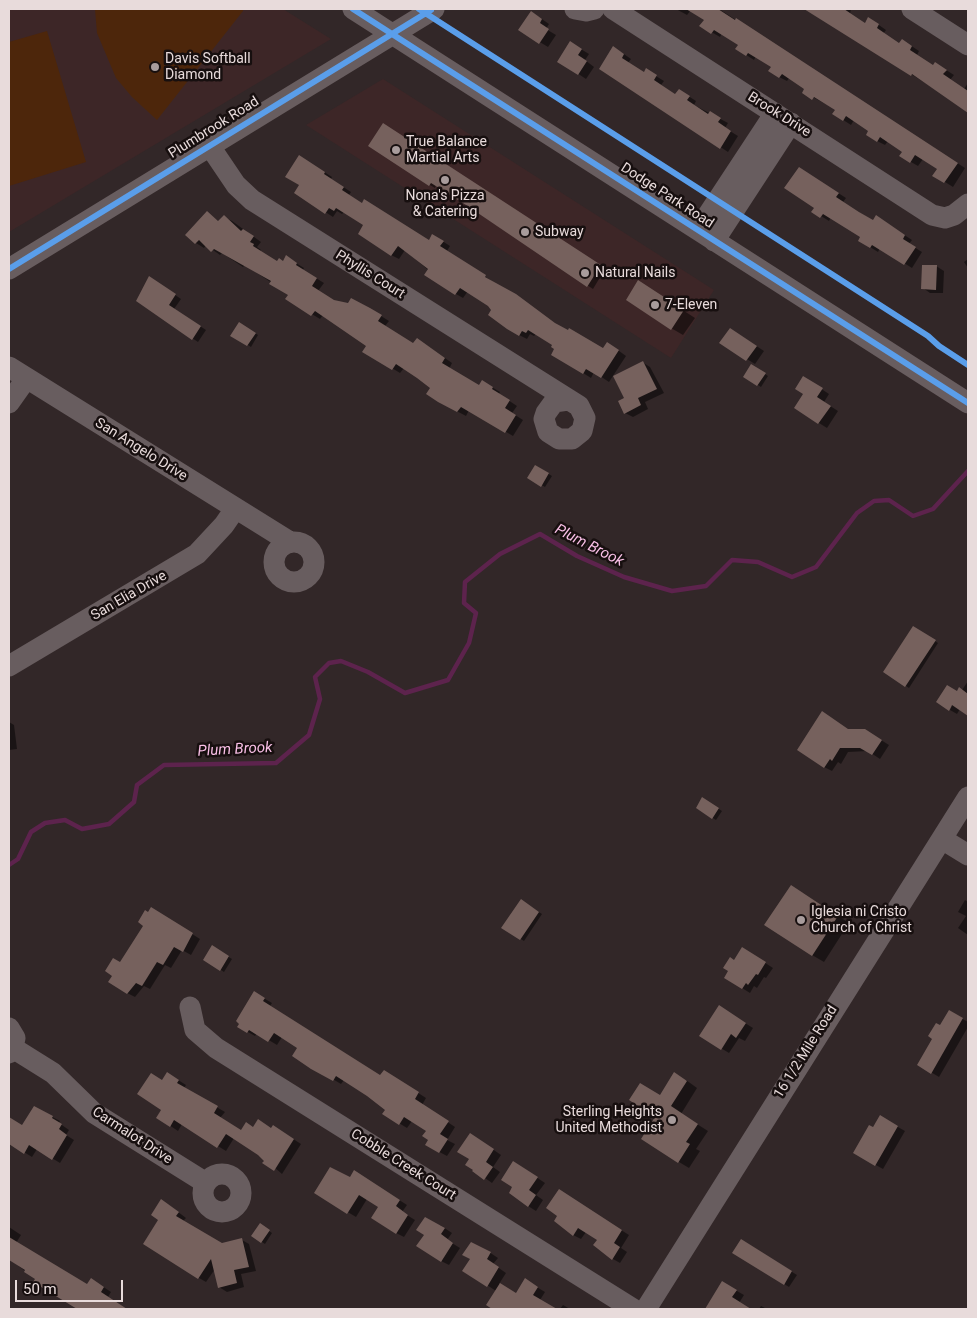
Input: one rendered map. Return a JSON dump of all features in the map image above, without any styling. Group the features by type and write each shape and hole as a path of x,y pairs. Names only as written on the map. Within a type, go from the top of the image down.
{"street":[{"name":"Dodge Park Road","path":"353,9 967,402"},
{"name":"Plumbrook Road","path":"9,269 434,9"},
{"name":"Brook Drive","path":"614,9 932,214 945,218 954,215 968,204"},
{"path":"912,9 968,45"},
{"path":"706,236 783,118"},
{"name":"Phyllis Court","path":"209,145 236,185 252,200 554,398"},
{"name":"San Angelo Drive","path":"9,367 235,508 279,543"},
{"path":"9,403 26,378"},
{"name":"San Elia Drive","path":"9,666 197,554 224,525 235,508"},
{"name":"16 1/2 Mile Road","path":"646,1309 968,797"},
{"path":"942,839 968,855"},
{"name":"Cobble Creek Court","path":"190,1007 195,1030 216,1048 633,1309"},
{"name":"Carmalot Drive","path":"10,1043 47,1069 94,1113 206,1183"}],"shaded area":[{"path":"9,9 283,9 331,39 9,232"},
{"name":"Davis Softball Diamond","path":"95,9 243,9 243,11 157,120 132,97 116,78 97,33"},
{"path":"47,31 86,162 9,186 9,42"},
{"path":"383,79 714,290 671,358 306,125"}],"building":[{"path":"686,9 718,9 735,20 736,18 958,163 944,183 932,176 937,169 915,155 910,163 899,156 902,152 880,137 877,142 866,135 868,131 846,116 843,121 832,114 835,110 814,97 812,100 802,93 804,89 782,74 779,78 768,71 771,67 748,53 746,56 735,49 738,45 714,30 711,34 699,26 704,20"},
{"path":"804,9 844,9 865,23 868,17 879,24 877,28 899,43 902,39 912,46 910,50 933,65 935,62 947,70 943,74 968,91 968,113 912,74 911,76"},
{"path":"531,11 542,19 540,23 549,29 539,44 518,30"},
{"path":"570,41 582,49 578,55 587,61 578,75 557,62"},
{"path":"613,46 624,54 622,58 644,72 646,68 657,75 654,80 675,94 679,89 690,96 687,100 708,114 710,111 721,118 718,122 731,131 720,149 599,69"},
{"path":"383,123 601,265 587,287 466,205 431,183 429,186 368,146"},
{"path":"299,155 325,172 324,174 344,187 342,190 362,203 364,199 429,240 432,234 444,241 440,246 486,275 485,277 516,294 555,323 568,330 569,328 603,348 607,342 619,350 601,378 586,369 583,374 551,355 554,349 551,347 552,345 528,330 526,333 522,331 519,336 507,329 488,315 491,310 488,306 460,288 455,295 424,275 428,269 398,246 391,256 358,234 363,225 336,208 334,211 329,208 325,214 294,193 299,185 285,177"},
{"path":"799,167 839,193 836,197 859,212 873,220 876,215 905,235 903,239 916,247 904,265 872,245 870,248 858,241 860,237 823,214 820,218 811,212 814,208 784,188"},
{"path":"207,211 218,221 224,215 241,231 243,229 254,236 250,242 254,244 253,246 277,261 279,258 283,261 286,255 297,263 296,265 317,278 312,286 334,300 348,303 351,298 370,308 382,315 378,321 413,343 417,338 445,358 442,363 479,385 482,380 493,387 492,389 510,400 505,408 516,415 505,433 461,407 457,412 438,402 426,394 430,388 417,378 396,364 392,370 362,352 366,346 315,311 311,316 285,299 288,295 269,284 271,281 214,249 211,252 199,240 195,244 185,235"},
{"path":"922,265 937,265 936,290 921,289"},
{"path":"149,276 176,294 169,305 201,326 192,340 136,301"},
{"name":"7-Eleven","path":"638,280 684,310 671,330 626,300"},
{"path":"239,322 256,333 247,346 230,336"},
{"path":"730,328 757,346 746,361 719,343"},
{"path":"643,361 657,389 638,398 641,405 624,414 618,401 624,398 613,376"},
{"path":"751,364 766,373 757,386 743,377"},
{"path":"803,376 823,388 817,397 831,406 818,424 794,408 803,394 795,389"},
{"path":"535,465 549,473 541,487 527,478"},
{"path":"913,626 936,640 905,687 883,672"},
{"path":"947,685 957,691 959,687 968,694 968,716 952,705 949,711 936,702"},
{"path":"822,711 848,729 865,729 882,740 872,755 860,748 840,748 832,761 830,759 824,768 797,750"},
{"path":"702,797 719,808 712,819 696,808"},
{"name":"Iglesia ni Cristo Church of Christ","path":"791,885 838,916 812,956 764,925"},
{"path":"521,899 539,912 520,940 501,928"},
{"path":"151,907 193,933 183,952 174,947 163,965 157,962 142,986 136,983 127,994 108,982 112,976 105,971 113,958 120,962 143,926 138,922 145,910 148,912"},
{"path":"212,945 229,956 220,971 203,960"},
{"path":"742,947 766,962 758,975 756,974 748,985 746,983 742,989 724,978 728,971 723,968 730,957 734,960"},
{"path":"254,991 265,998 263,1001 380,1075 384,1070 419,1092 415,1099 449,1121 440,1134 448,1139 439,1153 425,1145 428,1140 422,1136 426,1131 404,1117 399,1125 382,1114 385,1110 367,1096 336,1076 333,1081 311,1069 292,1056 297,1048 274,1033 268,1042 249,1030 247,1033 237,1027 239,1024 236,1021"},
{"path":"719,1005 746,1023 736,1038 731,1034 721,1050 699,1036"},
{"path":"949,1010 963,1018 931,1074 917,1065 932,1039 928,1036 936,1023 940,1025"},
{"path":"167,1072 179,1080 177,1083 218,1106 214,1113 241,1130 246,1122 253,1127 258,1119 271,1128 273,1125 294,1139 274,1171 262,1163 264,1161 258,1155 226,1134 217,1148 174,1120 170,1127 156,1118 161,1110 137,1094 151,1073 162,1080"},
{"name":"Sterling Heights United Methodist","path":"674,1072 687,1081 671,1106 698,1124 686,1142 690,1144 678,1163 641,1139 655,1117 629,1100 640,1083 660,1095"},
{"path":"34,1106 53,1116 52,1118 62,1124 59,1129 67,1135 52,1160 29,1145 24,1154 9,1144 9,1117 22,1125"},
{"path":"880,1115 898,1126 875,1166 853,1153 869,1125 873,1127"},
{"path":"470,1133 494,1149 486,1162 493,1167 484,1180 465,1165 469,1159 457,1152"},
{"path":"513,1161 538,1177 529,1190 536,1195 528,1207 509,1193 512,1187 501,1180"},
{"path":"330,1167 350,1177 354,1170 400,1200 396,1206 408,1215 396,1234 371,1218 378,1207 359,1195 347,1214 314,1193"},
{"path":"559,1189 622,1230 614,1243 620,1247 612,1260 593,1245 597,1240 578,1228 573,1236 554,1221 557,1216 546,1208"},
{"path":"161,1199 179,1212 176,1216 222,1243 242,1238 249,1267 234,1270 237,1283 218,1288 211,1259 198,1279 143,1244 158,1220 151,1215"},
{"path":"425,1217 445,1228 441,1234 453,1243 441,1262 416,1246 424,1235 416,1230"},
{"path":"260,1223 270,1230 261,1243 251,1236"},
{"path":"9,1237 87,1284 91,1278 104,1287 101,1292 127,1309 77,1309 33,1282 35,1279 9,1260"},
{"path":"741,1239 792,1271 784,1285 732,1253"},
{"path":"471,1242 491,1252 487,1259 499,1267 487,1287 462,1271 470,1259 462,1255"},
{"path":"525,1278 538,1287 533,1295 557,1309 492,1309 486,1305 500,1283 516,1293"},
{"path":"722,1281 737,1290 732,1297 751,1309 705,1309"}],"waterway":[{"name":"Plum Brook","path":"9,865 18,859 31,832 45,823 65,820 82,829 109,824 134,802 137,785 164,765 276,763 309,735 320,699 315,677 329,663 341,661 368,672 405,693 448,680 469,643 476,613 464,603 465,582 500,554 540,534 577,556 624,577 672,591 706,586 732,560 758,562 792,577 816,567 857,513 874,501 889,500 913,516 933,509 968,471"}],"cycle path":[{"path":"353,9 968,403"},
{"path":"419,9 928,336 939,346 968,365"},
{"path":"9,269 431,10"}],"place":[{"name":"Davis Softball Diamond","path":"155,67"},
{"name":"True Balance Martial Arts","path":"396,150"},
{"name":"Nona's Pizza & Catering","path":"445,180"},
{"name":"Subway","path":"525,232"},
{"name":"Natural Nails","path":"585,273"},
{"name":"7-Eleven","path":"655,305"},
{"name":"Iglesia ni Cristo Church of Christ","path":"801,920"},
{"name":"Sterling Heights United Methodist","path":"672,1120"}]}
